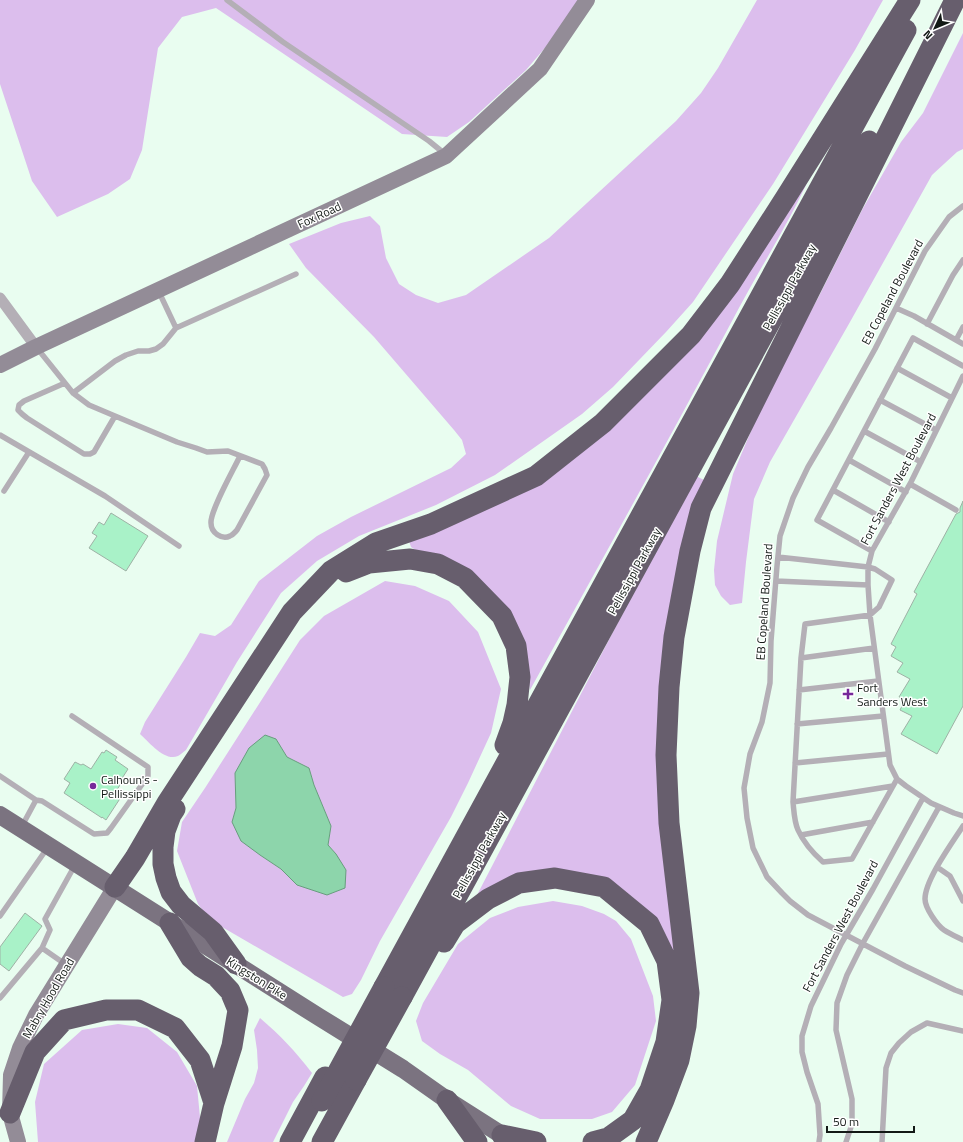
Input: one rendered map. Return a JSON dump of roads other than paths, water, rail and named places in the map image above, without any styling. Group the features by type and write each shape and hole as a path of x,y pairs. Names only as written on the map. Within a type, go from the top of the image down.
{"highway":[{"path":"115,887 135,858 167,803 292,612 330,571 376,543 430,524 536,476 602,423 691,335 730,284 910,0"},
{"name":"Pellissippi Parkway","path":"322,1142 336,1109 393,992 592,605 923,0"},
{"name":"Pellissippi Parkway","path":"299,1142 336,1109 356,1080 393,992 946,0"},
{"path":"646,1142 679,1060 686,1026 689,993 670,823 666,755 669,687 674,637 690,551 701,508 955,0"},
{"path":"236,964 213,932 181,905 171,892 163,864 165,830 171,815 300,612 332,581 369,562 410,559 438,564 465,578 502,616 516,646 520,677 513,723 502,752 290,1142"},
{"path":"393,992 417,987 455,924 488,899 520,883 555,878 604,887 649,924 667,961 672,1000 666,1042 650,1090 633,1120 608,1138 593,1142"},
{"path":"170,923 191,958 200,966 216,976 230,991 238,1010 232,1046 214,1103 205,1142"},
{"path":"10,1113 35,1052 64,1020 106,1010 138,1010 175,1028 200,1060 214,1103"},
{"path":"447,1100 477,1142"},
{"path":"333,1142 336,1109"},
{"path":"507,1139 536,1142"}],"main road":[{"name":"Kingston Pike","path":"0,815 403,1069 507,1139"}],"street":[{"name":"Fox Road","path":"0,365 446,156 540,69 588,0"},
{"path":"0,298 36,347"},
{"name":"Mabry Hood Road","path":"18,1142 10,1113 11,1075 20,1048 36,1015 115,887"}],"lane":[{"path":"227,0 283,42 429,141 446,156"},
{"name":"EB Copeland Boulevard","path":"963,206 949,217 925,251 868,362 805,473 793,498 780,536 771,641 770,684 762,722 750,754 744,788 746,818 754,848 767,878 790,901 808,914 905,966 963,993"},
{"path":"927,324 963,260"},
{"path":"73,394 126,355 138,351 149,351 156,349 163,344 176,328 296,274"},
{"path":"158,290 176,328"},
{"path":"896,308 914,316 963,344"},
{"path":"956,340 963,327"},
{"path":"872,551 817,520 913,338 963,366"},
{"path":"36,347 73,394 89,405 177,442 207,452 228,451 262,464 267,475 237,530 232,536 225,538 220,537 212,529 210,522 213,511 240,456"},
{"path":"897,368 952,398"},
{"name":"Fort Sanders West Boulevard","path":"870,615 868,567 872,551 906,492 963,376"},
{"path":"65,383 24,401 19,405 18,410 84,454 94,452 115,416"},
{"path":"880,400 936,430"},
{"path":"864,431 921,462"},
{"path":"0,435 105,496 179,546"},
{"path":"4,492 29,452"},
{"path":"849,460 906,492"},
{"path":"910,484 956,510"},
{"path":"833,490 889,522"},
{"path":"778,558 868,567 875,569 892,580 879,607 870,615 805,624 801,658 793,802 794,815 798,830 807,844 823,862 852,859 896,779"},
{"path":"776,581 868,585"},
{"path":"870,615 888,754 890,765 896,779 931,803 963,816"},
{"path":"801,658 874,648"},
{"path":"799,690 878,681"},
{"path":"0,776 36,800 42,801 94,834 106,833 148,776 148,767 72,716"},
{"path":"797,724 883,716"},
{"path":"795,763 888,754"},
{"path":"793,802 893,786"},
{"name":"Fort Sanders West Boulevard","path":"819,1142 818,1104 802,1052 802,1036 811,1006 825,975 923,798"},
{"path":"21,828 36,800"},
{"path":"846,1142 852,1124 852,1099 836,1030 838,1003 847,975 863,943 939,807"},
{"path":"801,835 872,822"},
{"path":"963,827 934,872 925,901 938,925 944,931 963,940"},
{"path":"0,916 49,846"},
{"path":"0,998 42,948 50,930 45,919 76,863"},
{"path":"937,867 950,876 963,901"},
{"path":"42,948 66,966"},
{"path":"882,1142 886,1068 891,1053 911,1032 927,1023 963,1031"}],"place":[{"name":"Fort Sanders West","path":"848,694"},
{"name":"Calhoun's - Pellissippi","path":"93,786"}]}
